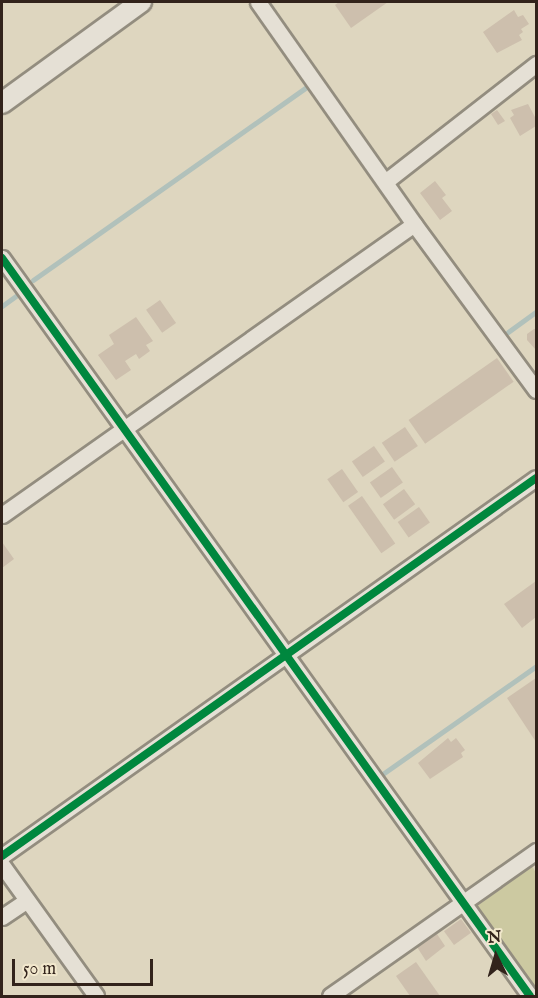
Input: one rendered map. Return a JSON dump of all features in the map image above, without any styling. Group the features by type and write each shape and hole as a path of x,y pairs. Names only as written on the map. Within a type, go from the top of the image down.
{"street":[{"path":"2,103 141,2"},
{"path":"258,2 414,224 537,390"},
{"path":"385,182 537,64"},
{"path":"2,515 414,224"},
{"path":"2,258 122,430 530,996"},
{"path":"2,856 537,478"},
{"path":"330,996 537,851"},
{"path":"2,865 96,996"},
{"path":"2,917 27,900"}],"shaded area":[{"path":"532,866 536,873 536,988 477,906"}],"building":[{"path":"339,2 388,2 351,28 335,5"},
{"path":"514,10 518,17 523,15 529,24 521,29 523,32 519,35 522,40 497,53 483,32"},
{"path":"528,104 536,119 536,126 520,136 510,118 514,115 511,110"},
{"path":"497,110 505,121 498,125 491,114"},
{"path":"435,181 446,195 442,198 452,211 440,220 420,193"},
{"path":"160,300 176,323 162,333 146,310"},
{"path":"136,317 153,341 146,345 150,351 139,359 136,354 125,361 131,370 116,380 98,355 114,344 109,335"},
{"path":"536,329 536,350 527,340 527,334"},
{"path":"497,358 514,382 425,444 409,420"},
{"path":"405,427 418,446 395,462 382,443"},
{"path":"374,446 385,462 363,477 352,461"},
{"path":"392,467 403,483 381,498 370,482"},
{"path":"342,469 358,492 343,502 327,479"},
{"path":"404,489 415,504 394,520 383,504"},
{"path":"362,496 395,544 381,553 348,506"},
{"path":"419,507 430,523 409,537 398,522"},
{"path":"2,542 14,559 2,568"},
{"path":"536,581 536,617 522,628 504,604"},
{"path":"536,678 536,742 507,698"},
{"path":"448,738 451,742 456,738 465,750 461,753 463,757 430,779 418,763"},
{"path":"461,919 471,933 454,945 444,931"},
{"path":"437,934 445,946 426,961 417,947"},
{"path":"416,962 440,996 410,996 396,976"}],"waterway":[{"path":"33,280 307,87"},
{"path":"2,306 16,296"},
{"path":"508,332 536,312"},
{"path":"384,773 536,666"}],"cycle path":[{"path":"2,258 530,996"},
{"path":"2,856 536,478"}]}
